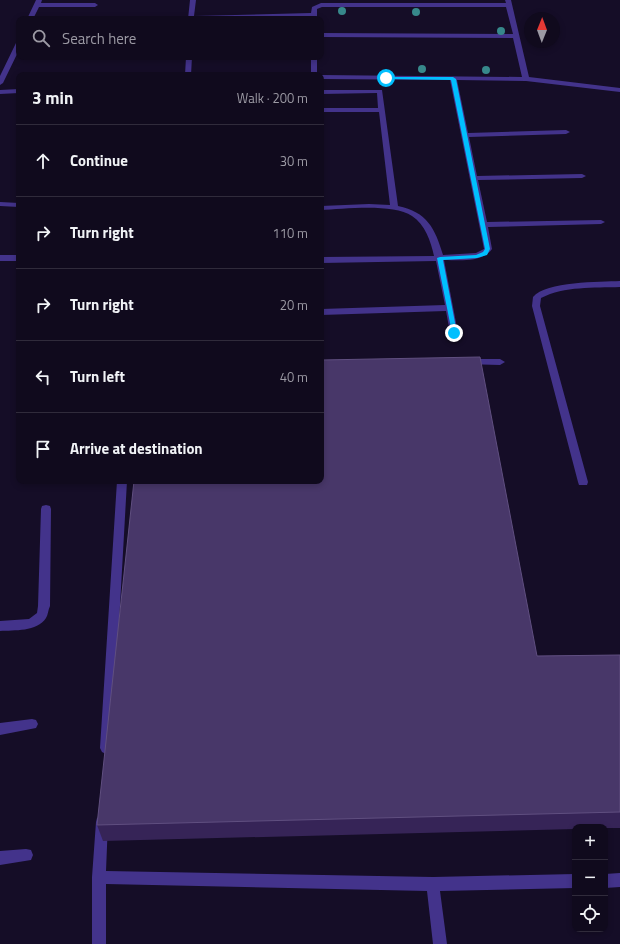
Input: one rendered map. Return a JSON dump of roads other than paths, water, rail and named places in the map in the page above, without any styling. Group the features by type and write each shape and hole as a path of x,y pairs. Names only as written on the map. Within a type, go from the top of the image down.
{"street":[{"path":"191,16 193,0"},
{"path":"31,16 38,2 95,5"},
{"path":"314,16 314,8 326,2 508,3 526,79"},
{"path":"324,34 516,36"},
{"path":"0,83 16,48"},
{"path":"188,72 189,60"},
{"path":"314,60 314,72"},
{"path":"324,78 526,79 620,90"},
{"path":"324,260 440,258 477,256 485,254 488,249 466,134 453,79"},
{"path":"0,92 16,91"},
{"path":"324,92 380,91 394,208"},
{"path":"324,110 382,110"},
{"path":"466,134 566,132"},
{"path":"474,178 582,176"},
{"path":"0,204 16,205"},
{"path":"324,208 394,208 415,214 424,222 430,232 440,258 454,333"},
{"path":"483,225 601,222"},
{"path":"0,258 16,258"},
{"path":"583,482 536,306 538,297 546,291 564,288 620,284"},
{"path":"324,312 450,308"},
{"path":"461,362 500,362"},
{"path":"105,758 122,484"},
{"path":"0,626 29,623 36,621 42,615 44,606 46,510"},
{"path":"0,729 32,724"},
{"path":"98,944 98,878 102,814"},
{"path":"0,858 26,855"},
{"path":"98,878 433,884 572,881"},
{"path":"608,881 620,880"},
{"path":"433,884 440,944"}]}
